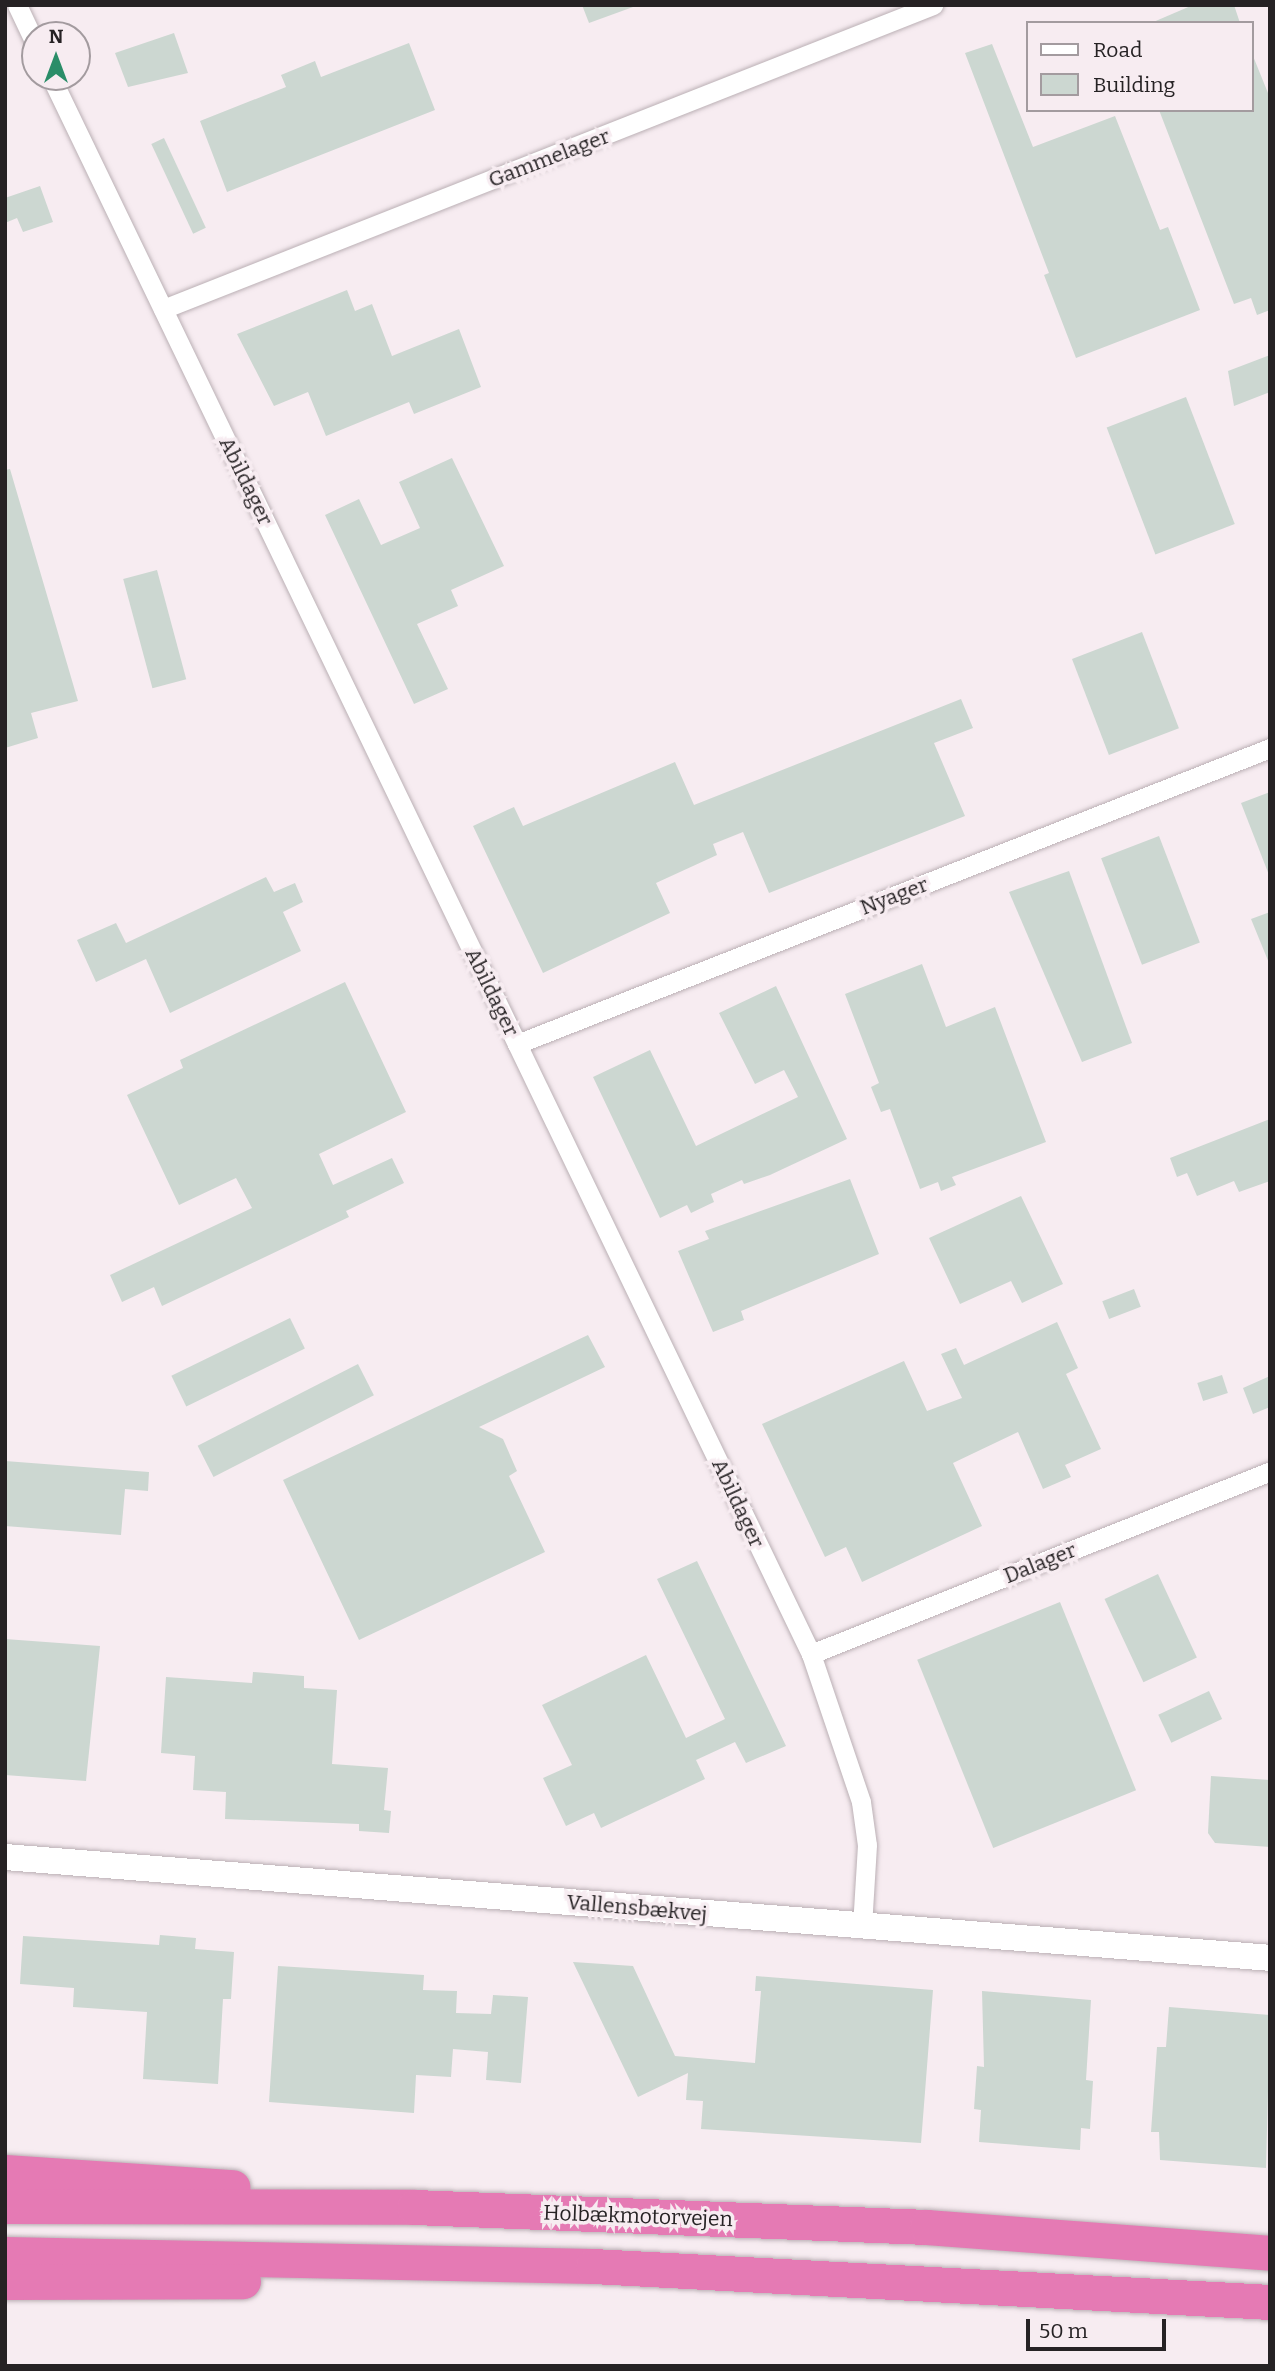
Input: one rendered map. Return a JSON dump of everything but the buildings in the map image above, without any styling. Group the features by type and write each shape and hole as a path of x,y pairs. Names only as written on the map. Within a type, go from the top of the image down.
{"highway":[{"path":"5,2172 175,2181 414,2207"},
{"name":"Holbækmotorvejen","path":"5,2206 414,2207 927,2227 1270,2253"},
{"path":"5,2254 593,2266 1270,2302"},
{"path":"5,2282 294,2281 593,2266"}],"street":[{"path":"17,5 25,21"},
{"name":"Gammelager","path":"163,309 933,5"},
{"name":"Abildager","path":"58,91 811,1654 861,1802 867,1845 862,1926"},
{"name":"Nyager","path":"517,1044 1270,748"},
{"name":"Dalager","path":"811,1654 1270,1471"},
{"name":"Vallensbækvej","path":"5,1857 1270,1958"}]}
